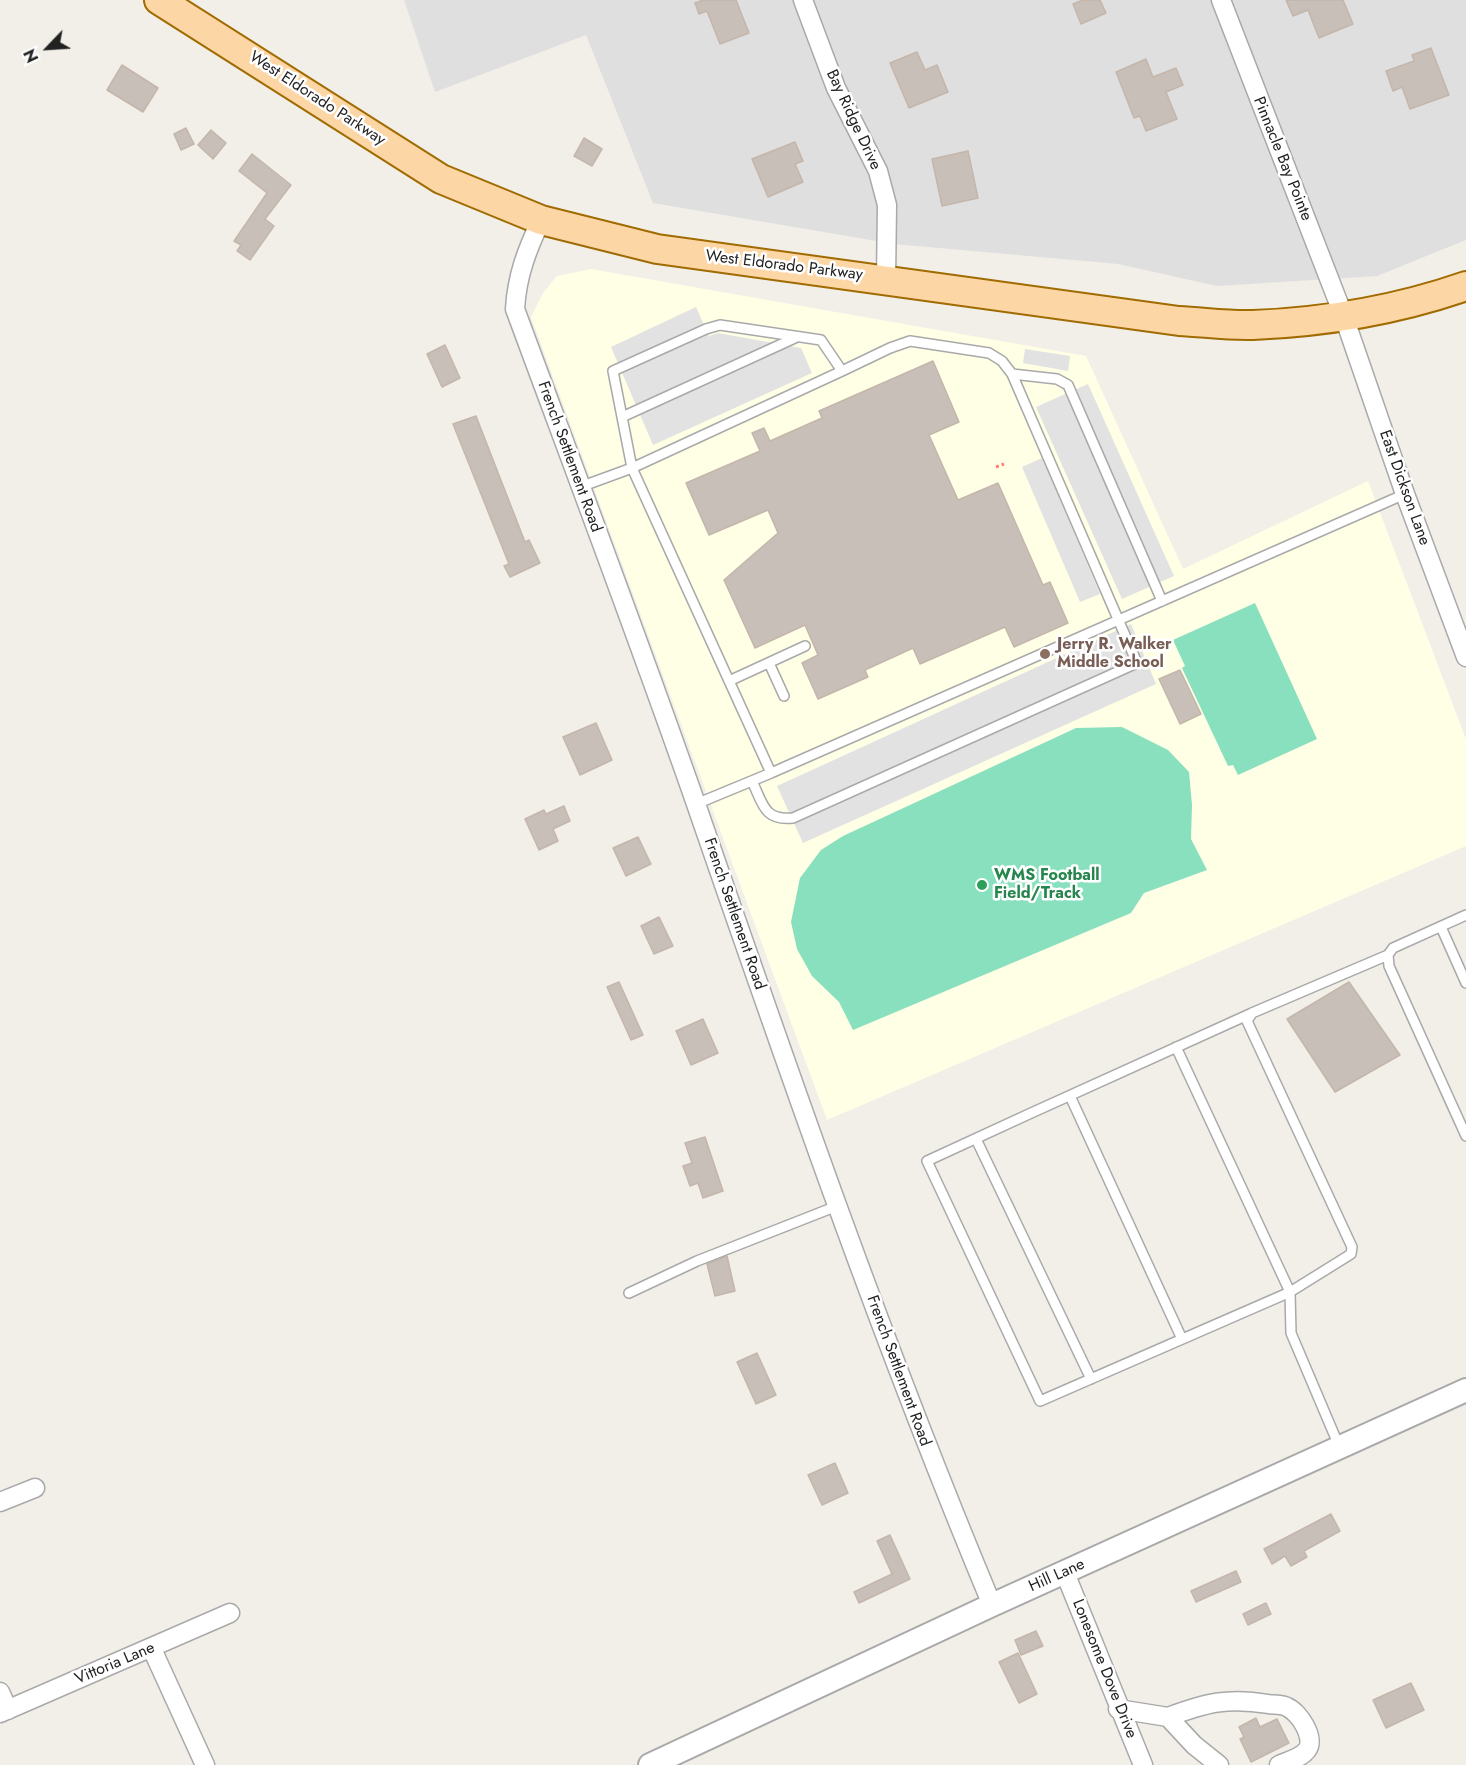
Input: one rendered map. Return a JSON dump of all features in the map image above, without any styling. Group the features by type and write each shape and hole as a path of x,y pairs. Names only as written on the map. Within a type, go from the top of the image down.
{"main road":[{"name":"West Eldorado Parkway","path":"159,0 441,179 541,220 657,249 1179,321 1253,325 1344,317 1421,302 1466,286"}],"street":[{"name":"Bay Ridge Drive","path":"803,0 836,88 878,171 886,205 886,279"},
{"name":"Pinnacle Bay Pointe","path":"1221,0 1344,317"},
{"name":"French Settlement Road","path":"541,220 523,258 516,284 516,309 696,804 837,1206 931,1458 992,1605"},
{"name":"East Dickson Lane","path":"1344,317 1405,494 1466,657"},
{"name":"Hill Lane","path":"650,1765 992,1605 1466,1390"},
{"path":"0,1502 34,1488"},
{"name":"Lonesome Dove Drive","path":"1065,1573 1118,1709 1143,1765"},
{"name":"Vittoria Lane","path":"4,1712 230,1613"},
{"path":"152,1649 205,1765"},
{"path":"0,1692 4,1712"},
{"path":"1118,1709 1168,1717 1205,1703 1225,1700 1287,1707 1300,1718 1310,1740 1308,1749 1299,1757 1279,1765"},
{"path":"1168,1717 1194,1745 1219,1765"}],"lane":[{"path":"771,773 632,468 613,371 720,325 821,340 842,371"},
{"path":"622,417 798,337"},
{"path":"580,486 632,468 890,348 910,342 989,353 1002,361 1012,374 1137,663 793,818 779,819 767,813 752,781"},
{"path":"1012,374 1057,379 1068,386 1162,601"},
{"path":"696,804 1405,494"},
{"path":"729,681 805,646"},
{"path":"769,663 784,696"},
{"path":"1252,1013 1247,1021 1352,1247 1351,1254 1290,1292 1040,1401 927,1161 1252,1013 1388,955 1393,948 1466,915"},
{"path":"1441,927 1466,983"},
{"path":"1388,955 1389,966 1466,1136"},
{"path":"1176,1047 1290,1292 1291,1333 1340,1449"},
{"path":"1070,1096 1182,1339"},
{"path":"976,1139 1091,1379"},
{"path":"629,1293 698,1261 837,1206"}],"path":[{"path":"996,467 1004,464"}],"shaded area":[{"path":"404,0 1466,0 1466,240 1377,276 1217,286 1118,264 894,244 653,203 586,35 435,92"},
{"name":"Jerry R. Walker Middle School","path":"591,269 1086,356 1183,569 1368,481 1466,739 1466,846 827,1120 531,317 543,293 557,276"},
{"path":"696,307 709,336 718,333 801,348 812,373 653,445 611,347"},
{"path":"1025,349 1070,356 1068,371 1023,363"},
{"path":"1088,384 1174,576 1122,599 1036,407"},
{"path":"1042,458 1100,594 1080,602 1022,467"},
{"path":"1131,624 1156,684 803,843 777,786"}],"green space":[{"path":"1255,603 1317,739 1238,775 1233,765 1228,766 1182,668 1185,666 1173,640"},
{"name":"WMS Football Field/Track","path":"1122,727 1168,750 1189,772 1192,805 1191,839 1207,870 1144,893 1131,913 853,1030 839,1002 812,976 797,949 791,922 800,878 821,850 843,836 1076,728"}],"building":[{"path":"703,0 736,0 749,33 720,44 707,11 699,14 695,3"},
{"path":"1083,0 1100,0 1106,13 1081,24 1073,4"},
{"path":"1286,0 1343,0 1353,24 1319,38 1308,10 1293,16"},
{"path":"1431,48 1449,95 1410,109 1402,87 1393,91 1386,71 1414,61 1412,55"},
{"path":"917,52 925,70 937,65 948,92 909,108 890,63"},
{"path":"1146,59 1153,77 1176,68 1183,85 1166,92 1177,119 1146,131 1140,116 1134,118 1116,72"},
{"path":"122,65 158,88 143,112 107,90"},
{"path":"186,128 194,144 181,150 174,134"},
{"path":"211,130 226,143 213,159 198,145"},
{"path":"584,138 602,149 592,166 574,156"},
{"path":"795,142 803,161 795,164 803,182 768,197 752,159"},
{"path":"968,151 978,198 942,206 932,159"},
{"path":"252,154 291,185 265,219 274,226 250,260 237,251 241,245 234,241 267,193 239,171"},
{"path":"445,345 460,378 442,387 427,354"},
{"name":"Jerry R. Walker Middle School","path":"933,361 959,422 929,435 958,500 998,483 1043,585 1050,582 1068,623 1014,647 1005,627 920,664 913,648 865,670 868,677 818,699 802,663 818,655 805,625 755,648 724,580 778,533 768,510 709,535 686,483 760,451 752,433 764,428 770,441 822,418 819,411"},
{"path":"476,416 525,542 529,540 540,563 510,577 504,566 509,564 453,424"},
{"path":"1180,670 1201,714 1180,724 1159,679"},
{"path":"596,723 612,760 580,775 563,737"},
{"path":"564,806 570,821 553,829 558,841 539,850 525,819 544,810 546,814"},
{"path":"638,837 651,864 626,876 613,848"},
{"path":"659,917 673,946 654,954 641,926"},
{"path":"619,982 643,1035 631,1040 607,987"},
{"path":"1349,982 1400,1055 1335,1092 1287,1019"},
{"path":"703,1019 718,1053 691,1065 676,1031"},
{"path":"705,1137 723,1191 703,1198 698,1183 690,1186 683,1166 692,1163 685,1143"},
{"path":"727,1256 735,1291 715,1296 707,1264"},
{"path":"757,1353 776,1395 756,1404 737,1362"},
{"path":"835,1463 848,1493 822,1505 808,1475"},
{"path":"1331,1514 1340,1531 1304,1551 1307,1557 1291,1566 1285,1556 1272,1564 1264,1549"},
{"path":"890,1535 910,1579 859,1603 854,1592 892,1574 877,1541"},
{"path":"1236,1571 1241,1582 1196,1602 1191,1591"},
{"path":"1266,1603 1271,1614 1248,1625 1243,1614"},
{"path":"1036,1631 1043,1646 1021,1655 1015,1640"},
{"path":"1018,1653 1037,1694 1019,1703 999,1662"},
{"path":"1411,1683 1424,1710 1386,1728 1373,1700"},
{"path":"1256,1718 1260,1727 1277,1719 1289,1743 1251,1762 1240,1739 1244,1737 1239,1727"}],"place":[{"name":"Jerry R. Walker Middle School","path":"1045,654"},
{"name":"WMS Football Field/Track","path":"982,885"}]}
